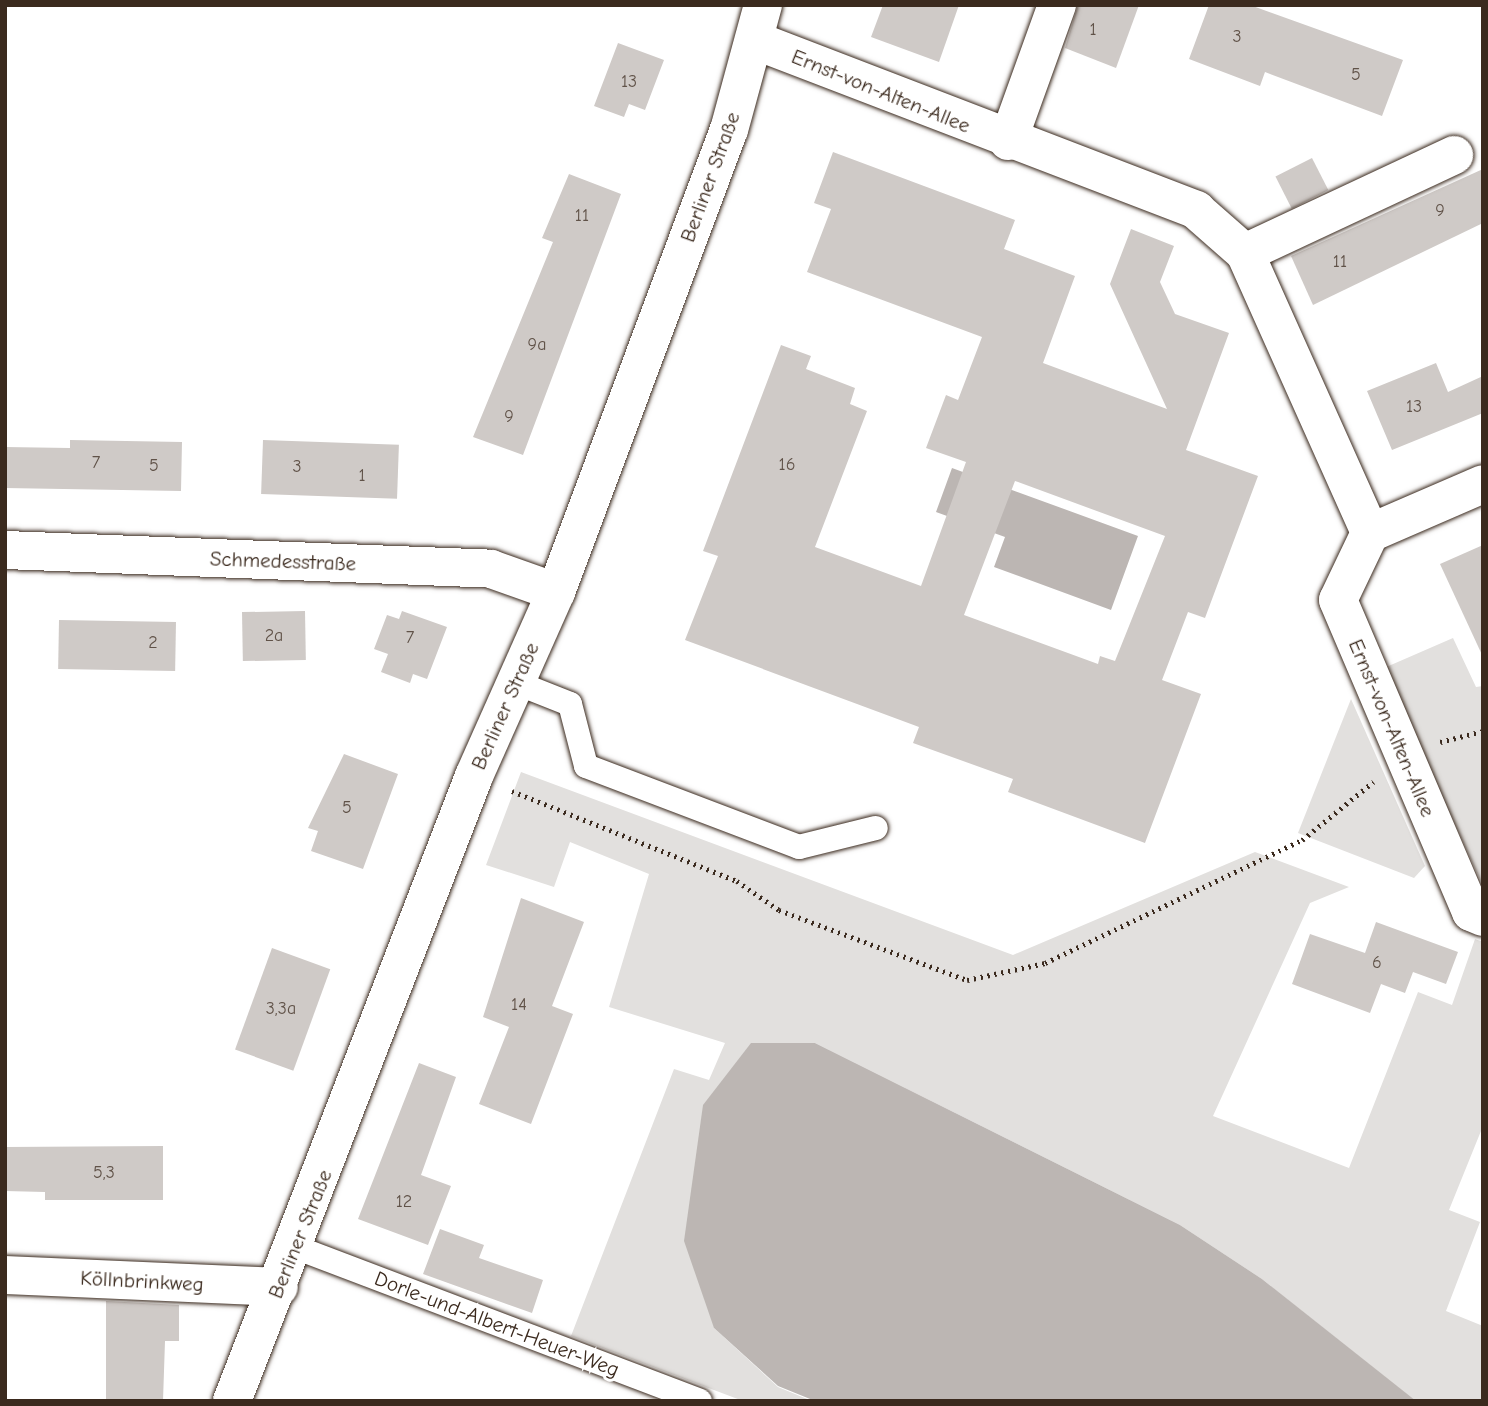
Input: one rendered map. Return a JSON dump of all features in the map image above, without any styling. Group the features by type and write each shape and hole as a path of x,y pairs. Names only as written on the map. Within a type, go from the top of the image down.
{"street":[{"path":"1008,141 1057,5"},
{"name":"Ernst-von-Alten-Allee","path":"758,23 1008,141 1196,210 1245,253 1370,533 1338,600 1471,912 1483,917"},
{"name":"Berliner Straße","path":"232,1401 295,1247 474,776 556,592 729,130 758,23"},
{"path":"1245,253 1454,155"},
{"path":"1370,533 1483,484"},
{"name":"Schmedesstraße","path":"5,550 492,569 556,592"},
{"name":"Köllnbrinkweg","path":"5,1275 279,1287"}],"lane":[{"path":"517,683 570,704 586,766 799,847 876,828"},
{"name":"Dorle-und-Albert-Heuer-Weg","path":"295,1247 700,1401"}],"path":[{"path":"474,776 737,881 779,910 967,980 1045,963 1302,840 1404,758 1483,731"}],"shaded area":[{"path":"952,468 1138,536 1111,610 994,567 1005,537 936,512"},
{"path":"1453,638 1476,687 1483,686 1483,886 1384,668"},
{"path":"1351,699 1425,866 1414,878 1298,833"},
{"path":"521,772 1013,955 1255,852 1349,887 1310,903 1213,1116 1349,1168 1418,992 1452,1005 1475,939 1483,942 1483,1126 1449,1210 1480,1222 1446,1311 1483,1326 1483,1401 1415,1401 1262,1279 1180,1225 815,1043 714,1328 778,1387 812,1401 743,1401 571,1336 674,1069 709,1080 725,1043 609,1007 649,874 570,842 554,887 486,865"},
{"path":"751,1043 815,1043 1180,1225 1262,1279 1416,1401 815,1401 778,1386 714,1328 684,1241 703,1105"}],"building":[{"path":"883,5 959,5 939,62 871,37"},
{"path":"1078,5 1139,5 1116,68 1065,48"},
{"path":"1209,5 1250,5 1403,60 1382,116 1265,72 1260,86 1189,59"},
{"path":"618,43 664,60 645,110 629,104 624,117 594,106"},
{"path":"833,152 1015,220 1004,249 1075,276 1043,363 1167,409 1110,284 1131,229 1174,246 1160,282 1175,314 1229,333 1186,450 1258,476 1205,618 1188,612 1162,680 1201,694 1145,843 1008,792 1013,779 913,743 919,727 685,640 718,556 703,551 781,345 811,356 806,369 855,388 850,404 867,411 815,547 921,586 966,462 926,448 946,395 958,400 982,337 807,272 831,209 814,203","holes":["1015,481 1165,536 1115,661 1100,656 1098,664 964,615"]},
{"path":"1312,158 1328,190 1292,209 1275,177"},
{"path":"1483,169 1483,223 1313,305 1291,256"},
{"path":"569,174 621,194 523,455 473,437 553,242 542,238"},
{"path":"1436,363 1448,392 1483,376 1483,413 1392,450 1367,391"},
{"path":"70,440 182,442 181,491 5,488 5,447 70,448"},
{"path":"263,440 399,445 397,499 261,494"},
{"path":"1483,545 1483,657 1440,564"},
{"path":"305,611 306,660 243,661 242,612"},
{"path":"402,611 447,627 427,679 413,674 410,683 381,672 388,654 374,649 387,615 399,619"},
{"path":"59,620 176,622 175,671 58,669"},
{"path":"344,754 398,774 363,869 311,851 318,831 308,828"},
{"path":"521,898 584,922 552,1006 573,1014 531,1124 479,1104 509,1027 483,1017"},
{"path":"1376,922 1458,952 1446,984 1413,972 1405,993 1381,984 1370,1013 1292,984 1310,934 1365,953"},
{"path":"272,948 330,969 293,1071 235,1049"},
{"path":"419,1063 456,1077 421,1175 451,1186 428,1245 358,1219"},
{"path":"163,1146 163,1200 45,1200 45,1192 5,1191 5,1147"},
{"path":"440,1229 484,1245 479,1258 543,1280 532,1313 423,1274"},
{"path":"106,1301 179,1305 179,1341 165,1341 163,1401 106,1401"}]}
